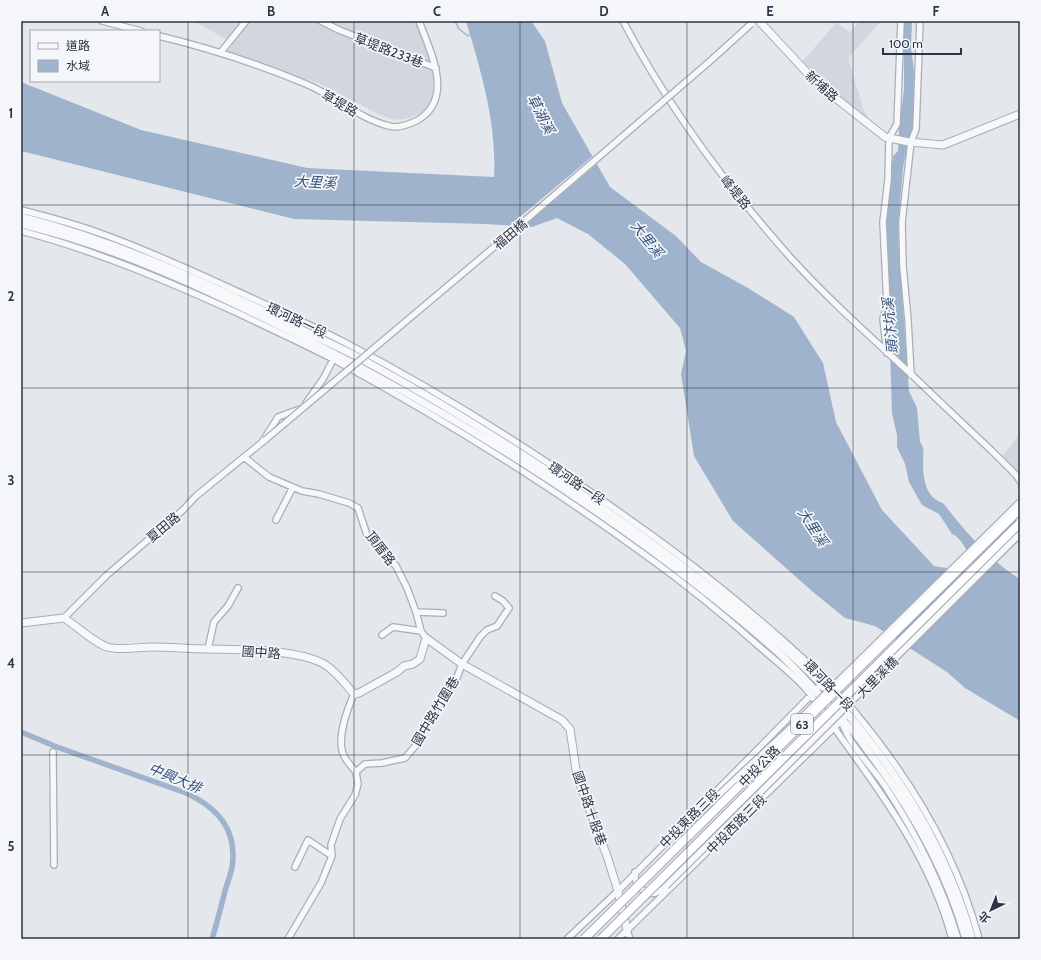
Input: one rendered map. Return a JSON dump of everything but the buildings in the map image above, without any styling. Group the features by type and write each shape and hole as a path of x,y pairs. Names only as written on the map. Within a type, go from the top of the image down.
{"main road":[{"name":"中投公路","path":"584,939 1020,510"},
{"name":"中投公路","path":"601,939 1020,523"}],"street":[{"path":"102,21 137,30"},
{"path":"221,52 246,21"},
{"name":"草堤路233巷","path":"320,21 339,30 436,68"},
{"name":"草堤路","path":"160,36 221,52 307,84 362,115 390,127 404,126 420,119 432,107 438,91 436,68 419,21"},
{"name":"峰堤路","path":"623,21 671,104 732,189 791,258 887,353"},
{"name":"新埔路","path":"759,21 799,65 829,93 858,115 880,135 910,142"},
{"path":"901,21 897,124 891,138 883,222 886,305 883,319 887,353 1006,465 1020,481"},
{"path":"911,375 903,266 902,222 910,142 916,129 920,21"},
{"name":"福田橋","path":"264,440 512,232 710,62 752,22"},
{"path":"910,142 943,146 1020,114"},
{"name":"環河路一段","path":"21,210 104,234 168,260 338,351 596,519 678,579 742,630 800,683 834,727 894,811 915,848 931,881 979,939"},
{"name":"環河路一段","path":"21,217 53,226 142,257 190,276 255,306 338,351 441,411 497,446 561,487 684,575 739,619 780,655 816,690 841,720 852,730 882,770 917,823 945,882 966,939"},
{"name":"環河路一段","path":"21,224 70,237 123,255 200,288 338,351 401,382 490,434 562,480 637,531 678,562 758,625 824,682 850,712 903,788 932,837 951,878 957,914 958,939"},
{"name":"環河路一段","path":"21,231 68,244 124,264 338,351"},
{"path":"264,440 278,417 298,410 309,400 338,351"},
{"name":"夏田路","path":"64,618 107,575 183,510 196,496 264,440"},
{"name":"頂厝路","path":"244,457 269,477 302,491 320,494 348,503 358,508 367,535 396,566 416,612 421,631 426,638"},
{"path":"276,520 294,487"},
{"name":"大里溪橋","path":"661,846 683,829 799,720 1020,502"},
{"name":"大里溪橋","path":"652,905 666,886 1020,534"},
{"path":"208,649 214,622 228,606 238,588"},
{"name":"國中路竹圍巷","path":"356,772 365,764 382,763 404,758 417,744 426,724 456,680 462,664 480,637 487,630 497,626 509,608 504,601 495,596"},
{"path":"416,612 442,613"},
{"path":"21,623 64,618"},
{"name":"國中路","path":"64,618 96,641 107,646 122,648 152,647 262,651 304,658 324,664 354,694"},
{"path":"382,635 393,627 421,631"},
{"path":"288,939 321,883 332,856 331,845 340,819 355,795 358,784 356,772 344,756 342,747 344,716 354,694 359,693 404,666 413,664 420,659 426,638 462,664"},
{"name":"國中路十股巷","path":"462,664 562,720 570,729 577,776 607,856 618,891 630,939"},
{"name":"中投東路三段","path":"567,939 618,891 824,682"},
{"name":"中投西路三段","path":"618,939 850,712"},
{"path":"54,752 54,865"},
{"path":"295,867 308,840 332,856"},
{"path":"636,872 636,881 640,887 647,892 659,892 666,886"},
{"name":"環河路一段","path":"952,939 957,914"},
{"name":"環河路一段","path":"957,914 972,939"}],"shaded area":[{"path":"194,21 417,21 433,72 432,98 426,109 409,118 397,120 382,116 319,83 278,71 228,51 233,43"},
{"path":"860,21 881,21 848,58 864,111 869,120 824,85 801,63 836,23 850,32"},
{"path":"1020,433 1020,474 1003,456"}],"water":[{"path":"466,21 531,21 545,41 562,103 610,187 676,236 701,262 748,288 794,317 823,363 836,422 882,510 934,566 976,573 964,545 956,536 952,534 939,514 922,505 909,482 905,464 897,447 897,435 892,413 886,219 893,156 898,151 904,89 904,21 912,21 911,47 914,71 913,126 903,168 898,226 909,391 917,408 920,442 923,449 924,475 929,492 937,501 943,503 988,554 1020,579 1020,721 965,688 947,672 875,626 845,618 813,592 733,521 694,456 681,374 686,351 680,328 625,264 588,234 557,218 532,227 486,224 294,219 21,151 21,82 141,130 307,168 494,177 493,137 487,98"}],"pier":[{"path":"594,155 598,163 521,228 508,227"}],"waterway":[{"path":"455,21 459,29 468,36 471,34"},
{"name":"中興大排","path":"21,732 57,747 186,793 208,806 216,813 229,832 233,854 232,868 212,939"}],"water label":[{"name":"草湖溪","path":"541,114"},
{"name":"大里溪","path":"315,182"},
{"name":"大里溪","path":"647,239"},
{"name":"頭汴坑溪","path":"890,326"},
{"name":"大里溪","path":"813,527"}]}
